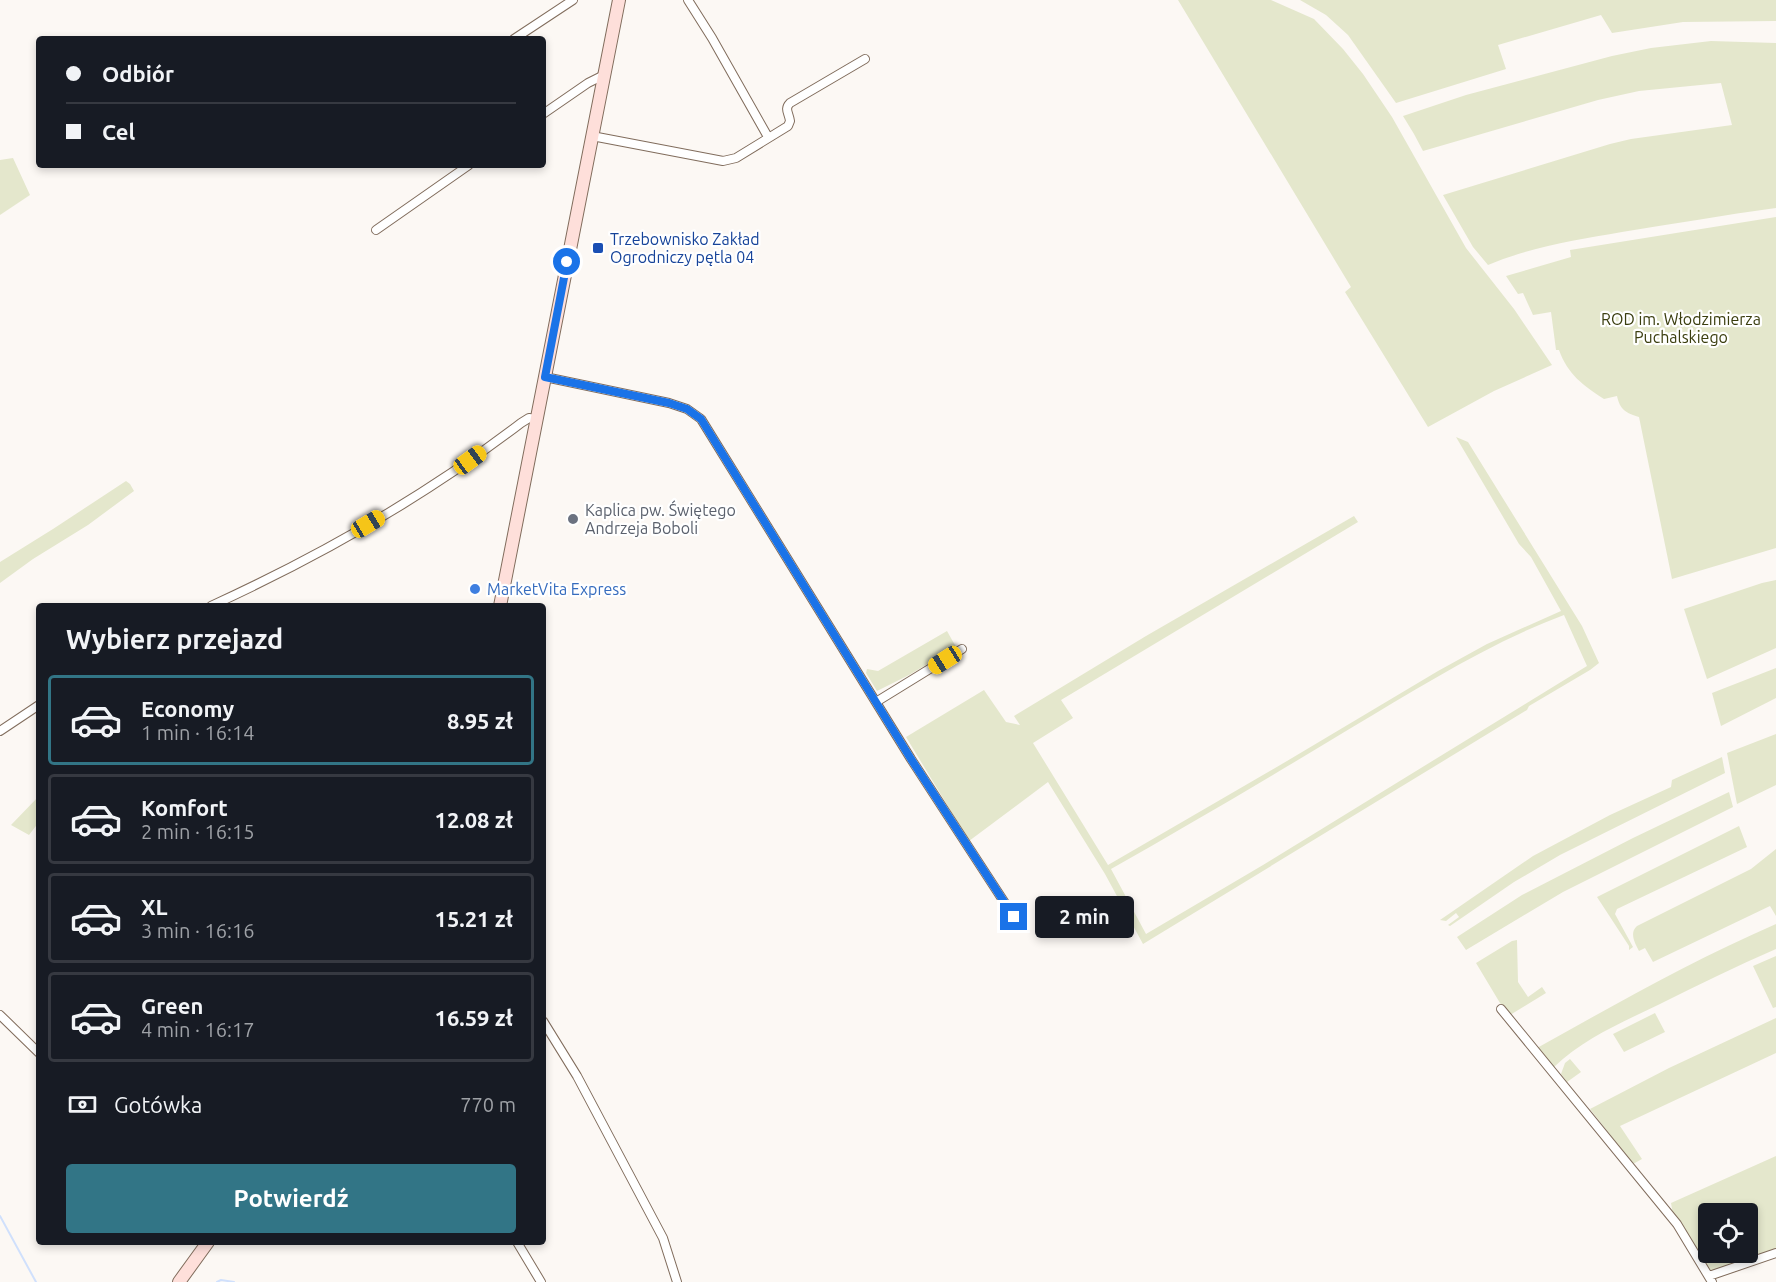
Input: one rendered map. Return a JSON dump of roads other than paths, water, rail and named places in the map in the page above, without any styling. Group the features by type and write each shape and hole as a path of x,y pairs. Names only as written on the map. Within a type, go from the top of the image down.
{"street":[{"path":"519,36 573,0"},
{"path":"501,603 619,0"},
{"path":"688,0 768,137"},
{"path":"592,136 723,161 735,158 788,126 790,121 786,110 790,103 865,59"},
{"path":"546,112 588,83 604,75"},
{"path":"376,230 465,168"},
{"path":"545,377 669,403 687,409 701,419 911,759 1014,917"},
{"path":"217,603 326,549 447,477 521,423 530,418 537,419"},
{"path":"876,702 962,649"},
{"path":"0,731 36,707"},
{"path":"1501,1009 1677,1224 1711,1279 1776,1253"},
{"path":"0,1015 36,1050"},
{"path":"546,1026 577,1076 663,1238 677,1282"},
{"path":"179,1282 206,1245"},
{"path":"519,1245 541,1282"}],"waterway":[{"path":"0,1216 36,1282"},
{"path":"217,1282 221,1280 234,1282"}],"place":[{"name":"Trzebownisko Zakład Ogrodniczy pętla 04","path":"598,248"},
{"name":"Kaplica pw. Świętego Andrzeja Boboli","path":"573,519"},
{"name":"MarketVita Express","path":"475,589"}],"park label":[{"name":"ROD im. Włodzimierza Puchalskiego","path":"1681,328"}]}
